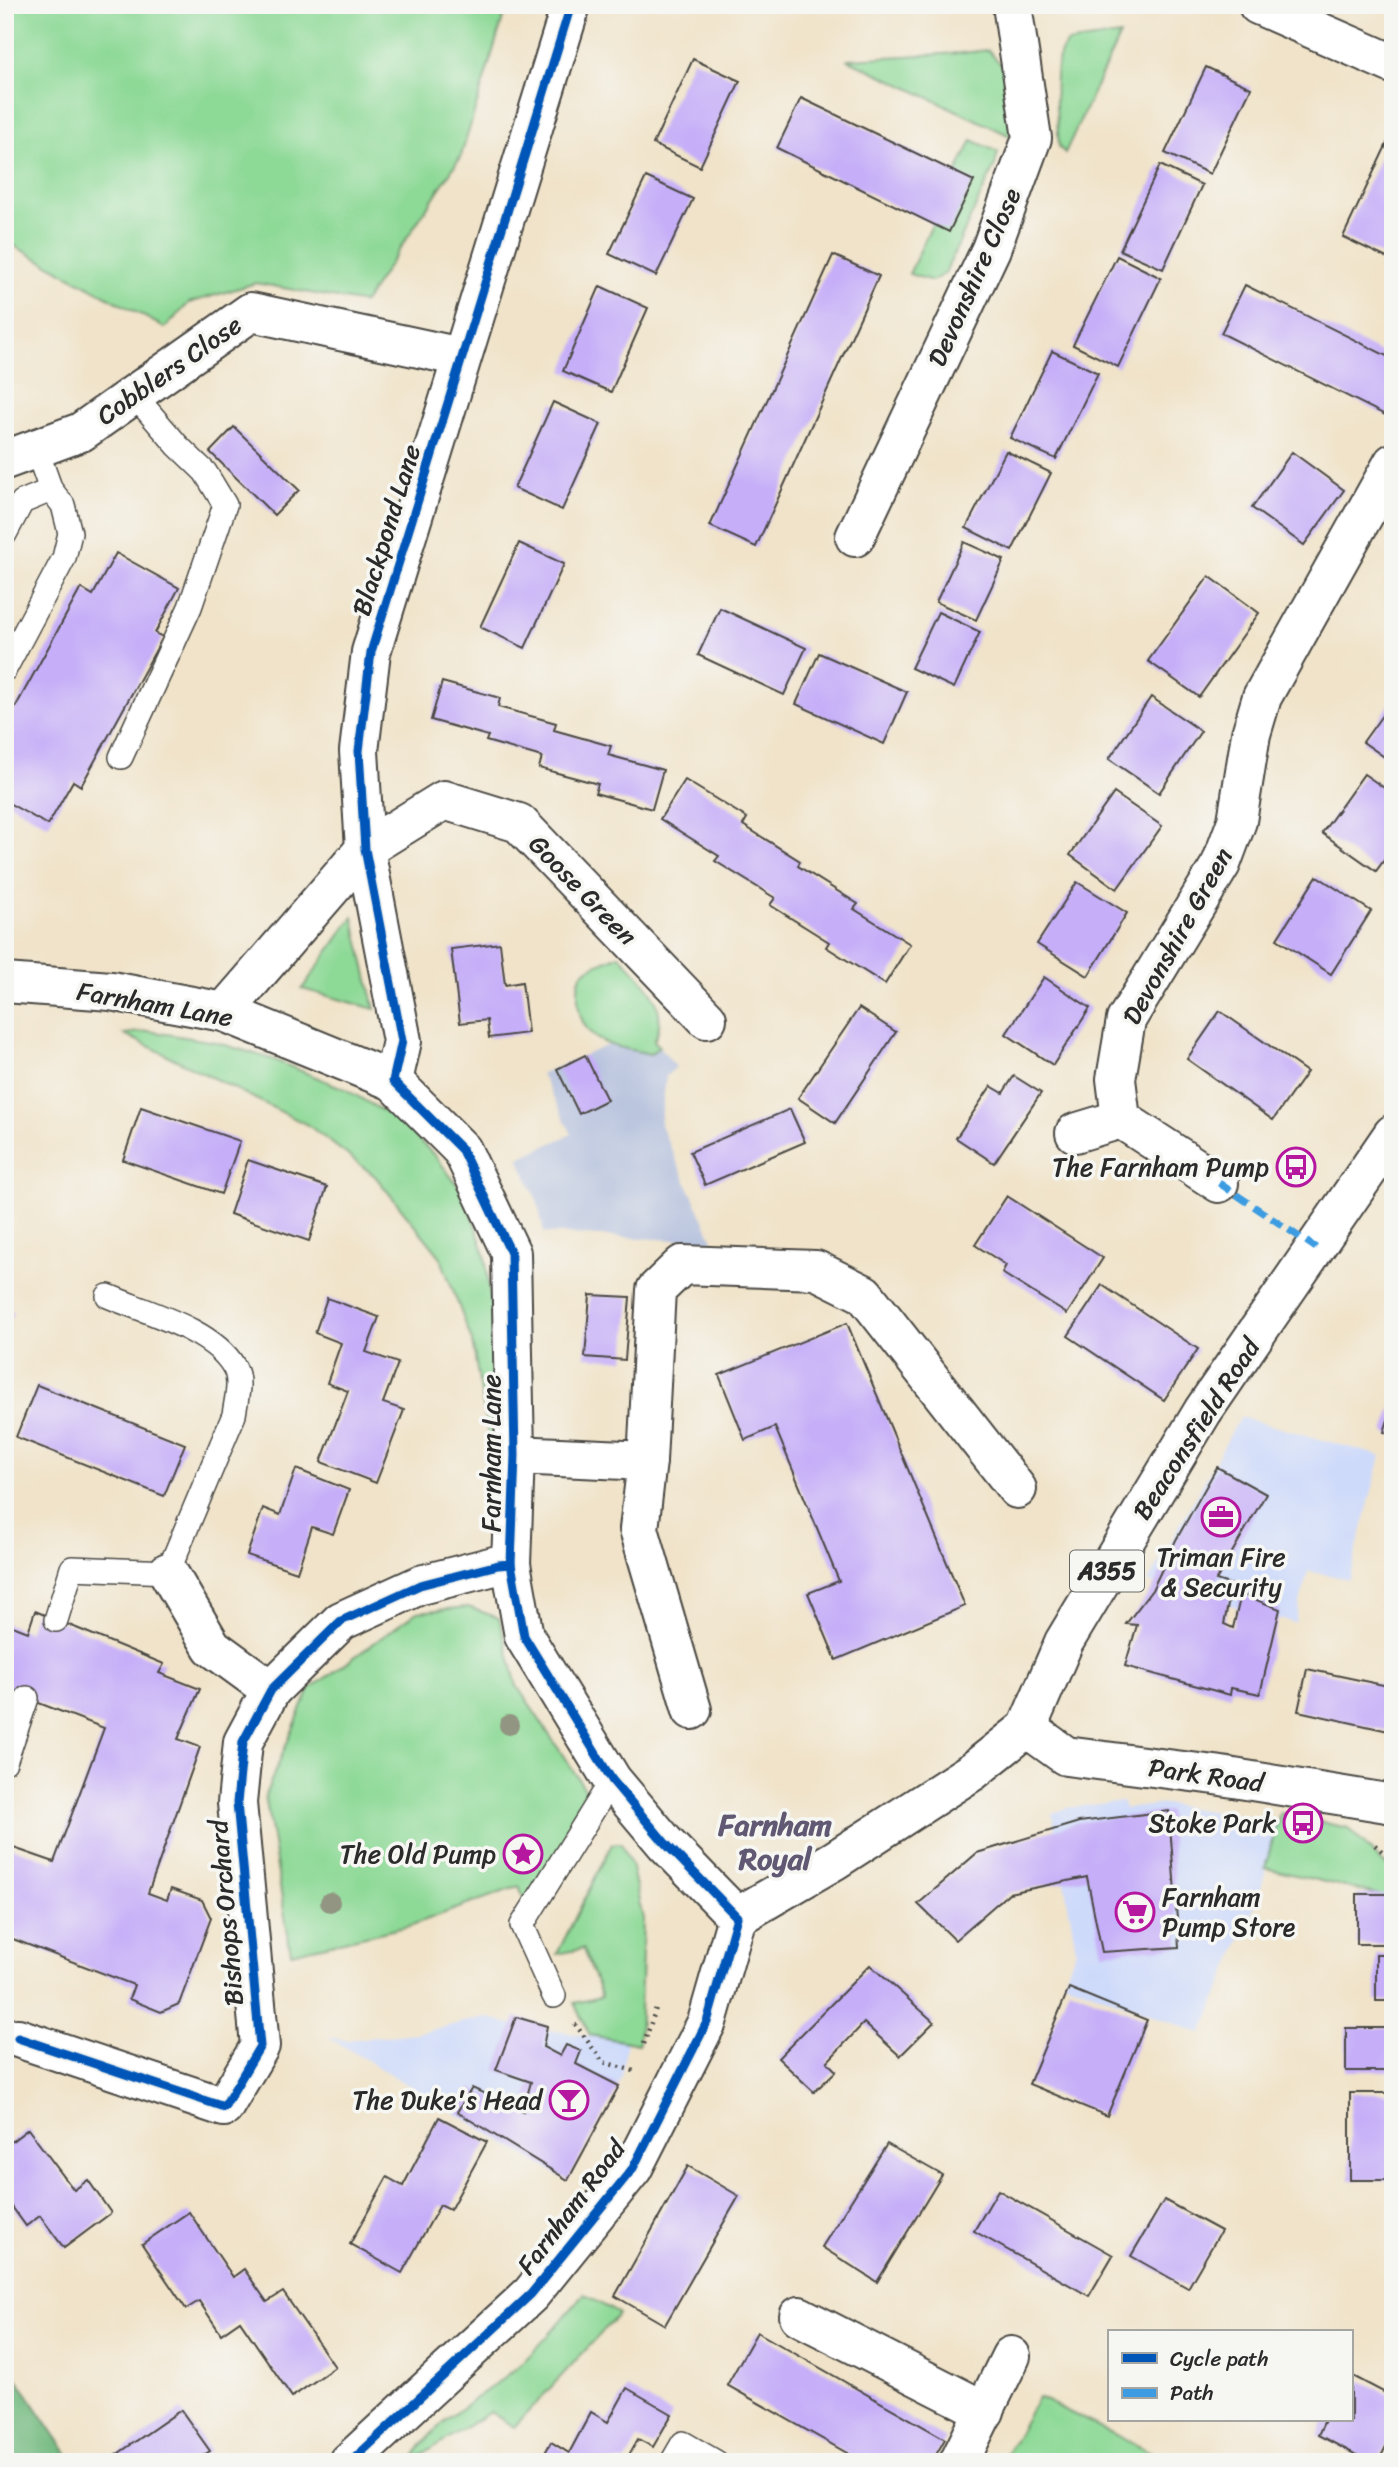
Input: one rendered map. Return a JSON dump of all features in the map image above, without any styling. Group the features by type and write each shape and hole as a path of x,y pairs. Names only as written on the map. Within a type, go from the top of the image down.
{"street":[{"name":"Blackpond Lane","path":"393,1081 402,1041 365,849 359,751 370,652 571,5"},
{"name":"Devonshire Close","path":"855,537 990,249 1032,138 1012,5"},
{"path":"1258,5 1393,64"},
{"name":"Cobblers Close","path":"21,454 81,432 251,312 461,357"},
{"name":"Devonshire Green","path":"1121,1119 1116,1079 1126,1020 1222,864 1237,821 1251,734 1262,696 1393,463"},
{"name":"Goose Green","path":"365,849 444,800 519,824 707,1019"},
{"path":"225,1012 365,849"},
{"name":"Farnham Lane","path":"5,983 111,991 225,1012 393,1081 462,1150 511,1253 515,1455 511,1564 524,1636 612,1780 665,1843 737,1917"},
{"path":"1076,1133 1121,1119 1219,1183"},
{"name":"Beaconsfield Road","path":"737,1917 835,1860 973,1771 1027,1728 1064,1642 1203,1411 1393,1135"},
{"path":"692,1710 639,1529 647,1461 656,1290 682,1265 816,1270 864,1294 1017,1489"},
{"path":"515,1455 647,1461"},
{"name":"Bishops Orchard","path":"18,2038 224,2107 260,2046 237,1803 243,1742 271,1690 341,1621 420,1586 511,1564"},
{"path":"168,1572 212,1647 271,1690"},
{"name":"Park Road","path":"1027,1728 1066,1756 1215,1775 1393,1804"},
{"name":"Farnham Road","path":"353,2460 531,2294 633,2168 707,2022 737,1917"},
{"path":"799,2316 985,2411"},
{"path":"958,2462 1011,2356"}],"lane":[{"path":"121,757 190,607 225,505 205,472 178,446 134,395"},
{"path":"5,669 64,558 70,533 63,505 21,454"},
{"path":"5,534 22,502 51,490"},
{"path":"56,1620 72,1569 168,1572 234,1415 239,1387 235,1368 219,1349 193,1331 108,1296"},
{"path":"5,1762 27,1698"},
{"path":"554,1996 522,1925 612,1780"},
{"path":"672,2462 683,2443 716,2462"}],"path":[{"path":"554,1996 603,2062 635,2071"},
{"path":"644,2045 657,2005"}],"shaded area":[{"path":"608,1045 651,1054 659,1046 676,1067 666,1076 660,1125 714,1242 544,1233 538,1203 519,1158 572,1134 541,1074"},
{"path":"1240,1417 1381,1456 1349,1579 1308,1571 1295,1623 1148,1582"},
{"path":"1123,1801 1124,1809 1165,1804 1279,1822 1258,1898 1202,2034 1064,1981 1076,1949 1052,1814 1066,1808"},
{"path":"486,2017 510,2024 627,2042 621,2078 563,2178 328,2037 346,2040 417,2033"}],"green space":[{"path":"5,5 507,5 461,156 364,303 256,283 189,303 165,328 5,241"},
{"path":"1120,35 1065,153 1059,147 1056,92 1061,52 1067,43"},
{"path":"988,50 1010,74 1017,139 847,59 962,53"},
{"path":"972,140 998,152 995,165 945,273 932,281 909,274"},
{"path":"353,917 375,1009 302,989"},
{"path":"619,955 645,983 657,1004 659,1028 654,1041 659,1046 651,1054 601,1041 585,1025 580,1014 578,988 582,975 591,967"},
{"path":"148,1031 215,1042 272,1059 345,1089 401,1122 436,1157 465,1195 485,1255 495,1337 498,1492 472,1341 440,1256 375,1176 308,1125 124,1034"},
{"path":"468,1607 499,1618 517,1686 590,1796 529,1910 519,1886 409,1926 291,1953 265,1795 310,1689 417,1612"},
{"path":"1280,1813 1348,1828 1393,1873 1393,1898 1265,1868"},
{"path":"621,1843 631,1864 643,1919 639,2044 590,2035 574,2003 602,1997 583,1949 557,1954 612,1844"},
{"path":"584,2294 619,2314 514,2427 490,2412 411,2462 420,2447 444,2422 524,2361"},
{"path":"5,2361 73,2462 5,2462"},
{"path":"1038,2397 1171,2462 1002,2462"}],"building":[{"path":"693,59 740,81 700,167 653,144"},
{"path":"1206,67 1251,88 1210,174 1165,153"},
{"path":"801,98 974,181 949,232 777,148"},
{"path":"1391,135 1393,136 1391,260 1343,237"},
{"path":"1160,165 1202,185 1163,269 1120,250"},
{"path":"646,177 693,199 656,276 609,254"},
{"path":"833,255 879,276 756,547 710,526"},
{"path":"1117,256 1161,278 1118,367 1073,345"},
{"path":"1245,285 1393,359 1393,419 1221,333"},
{"path":"600,286 648,308 611,392 563,371"},
{"path":"1052,351 1098,373 1056,459 1010,438"},
{"path":"553,402 601,424 562,510 514,488"},
{"path":"234,427 299,490 274,515 210,452"},
{"path":"1006,451 1051,473 1012,551 966,528"},
{"path":"1292,452 1344,490 1304,545 1252,508"},
{"path":"964,542 1004,560 976,620 936,602"},
{"path":"519,543 564,564 525,648 480,627"},
{"path":"116,553 179,588 155,633 163,637 81,786 73,781 48,825 5,801 5,750 8,745 5,743 5,726 81,588 93,595"},
{"path":"1209,576 1259,613 1199,697 1148,661"},
{"path":"720,608 806,648 784,695 698,655"},
{"path":"938,612 980,632 954,688 911,668"},
{"path":"819,653 907,692 884,744 796,704"},
{"path":"442,682 500,698 498,707 556,723 554,730 611,746 608,755 663,770 652,809 595,793 598,784 539,768 542,757 486,741 488,736 431,720"},
{"path":"1151,697 1201,731 1159,793 1109,759"},
{"path":"1393,700 1393,763 1363,742"},
{"path":"1364,774 1393,794 1393,848 1376,871 1322,833"},
{"path":"685,780 747,818 743,825 800,861 798,866 858,904 854,909 910,944 885,984 826,947 829,942 770,905 775,898 715,861 719,856 660,819"},
{"path":"1114,793 1162,826 1117,889 1070,855"},
{"path":"1317,876 1371,911 1331,974 1277,939"},
{"path":"1077,882 1127,913 1088,976 1037,944"},
{"path":"500,943 505,985 522,982 528,1033 489,1038 487,1020 460,1023 451,949"},
{"path":"1044,977 1090,1008 1053,1065 1006,1034"},
{"path":"859,1008 896,1032 835,1123 798,1098"},
{"path":"1220,1011 1307,1072 1273,1120 1187,1059"},
{"path":"585,1055 607,1100 579,1114 557,1069"},
{"path":"1014,1076 1041,1093 994,1163 956,1138 991,1086 1003,1093"},
{"path":"141,1107 240,1141 221,1194 123,1160"},
{"path":"790,1109 805,1142 705,1185 690,1152"},
{"path":"248,1160 327,1187 309,1241 230,1214"},
{"path":"1007,1196 1103,1258 1067,1314 1002,1273 1006,1265 975,1245"},
{"path":"1102,1285 1198,1349 1164,1400 1068,1336"},
{"path":"590,1295 630,1297 625,1360 585,1357"},
{"path":"327,1298 379,1317 366,1352 398,1363 383,1403 404,1410 376,1483 321,1462 348,1391 327,1383 341,1343 315,1333"},
{"path":"5,1309 14,1312 5,1332"},
{"path":"847,1323 965,1606 836,1660 808,1593 839,1581 775,1427 745,1440 719,1375"},
{"path":"37,1385 185,1444 164,1496 16,1437"},
{"path":"1393,1408 1393,1436 1384,1432"},
{"path":"1217,1467 1266,1494 1216,1580 1232,1585 1224,1624 1233,1628 1241,1594 1280,1609 1260,1694 1231,1688 1230,1695 1125,1666 1137,1625 1126,1624 1152,1590 1176,1540"},
{"path":"296,1469 349,1490 333,1534 312,1527 297,1572 247,1555 263,1508 280,1515"},
{"path":"35,1611 164,1664 159,1673 200,1689 178,1739 200,1747 148,1893 167,1900 171,1889 202,1900 211,1918 179,2004 161,2012 129,1999 134,1985 5,1936 5,1845 54,1862 104,1728 5,1690 5,1623 28,1632"},
{"path":"1307,1669 1393,1687 1393,1732 1298,1711"},
{"path":"1169,1811 1179,1947 1102,1952 1087,1877 1009,1893 955,1940 918,1904 977,1853 1079,1822"},
{"path":"532,1840 540,1853 532,1868 517,1869 509,1855 515,1842"},
{"path":"1357,1894 1393,1894 1393,1944 1357,1944"},
{"path":"1376,1954 1393,1954 1393,2001 1376,2001"},
{"path":"870,1965 934,2022 900,2056 864,2023 827,2062 836,2071 814,2092 778,2058"},
{"path":"1069,1988 1147,2020 1107,2116 1029,2084"},
{"name":"The Duke's Head","path":"516,2017 547,2026 543,2047 560,2056 566,2045 581,2051 576,2064 619,2086 568,2180 457,2112 472,2088 523,2111 531,2082 496,2070"},
{"path":"1346,2028 1393,2028 1393,2071 1346,2071"},
{"path":"1350,2093 1393,2093 1393,2180 1350,2180"},
{"path":"439,2117 487,2142 450,2210 440,2205 402,2273 350,2244 387,2177 403,2186"},
{"path":"28,2129 74,2190 88,2180 111,2213 64,2248 40,2216 26,2226 5,2197 5,2142 7,2145"},
{"path":"887,2144 942,2175 877,2282 822,2247"},
{"path":"688,2166 739,2196 665,2325 615,2296"},
{"path":"998,2190 1113,2255 1089,2296 974,2231"},
{"path":"1164,2200 1221,2231 1188,2288 1131,2256"},
{"path":"189,2212 233,2277 244,2269 267,2302 283,2292 335,2367 292,2397 240,2321 221,2334 199,2301 186,2309 142,2244"},
{"path":"757,2332 945,2439 932,2462 863,2462 727,2385"},
{"path":"1352,2376 1393,2397 1393,2433 1378,2462 1370,2462 1318,2435 1324,2422 1352,2422"},
{"path":"627,2388 672,2414 653,2447 638,2439 625,2462 540,2462 551,2442 569,2453 591,2412 608,2422"},
{"path":"181,2410 210,2451 193,2462 106,2462"}],"marked path":[{"path":"1219,1183 1316,1248"}],"cycle path":[{"path":"354,2462 355,2458 531,2294 633,2168 707,2022 737,1917 665,1843 612,1780 524,1636 511,1564 515,1455 511,1253 462,1150 393,1081 402,1041 365,849 359,751 371,652 571,5"},
{"path":"18,2038 224,2107 260,2046 237,1803 243,1742 271,1690 341,1621 420,1585 511,1564"}],"place":[{"name":"The Farnham Pump","path":"1296,1167"},
{"name":"Triman Fire & Security","path":"1221,1517"},
{"name":"Stoke Park","path":"1303,1823"},
{"name":"The Old Pump","path":"523,1854"},
{"name":"Farnham Pump Store","path":"1135,1912"},
{"name":"The Duke's Head","path":"569,2100"}],"district":[{"name":"Farnham Royal","path":"775,1842"}]}
